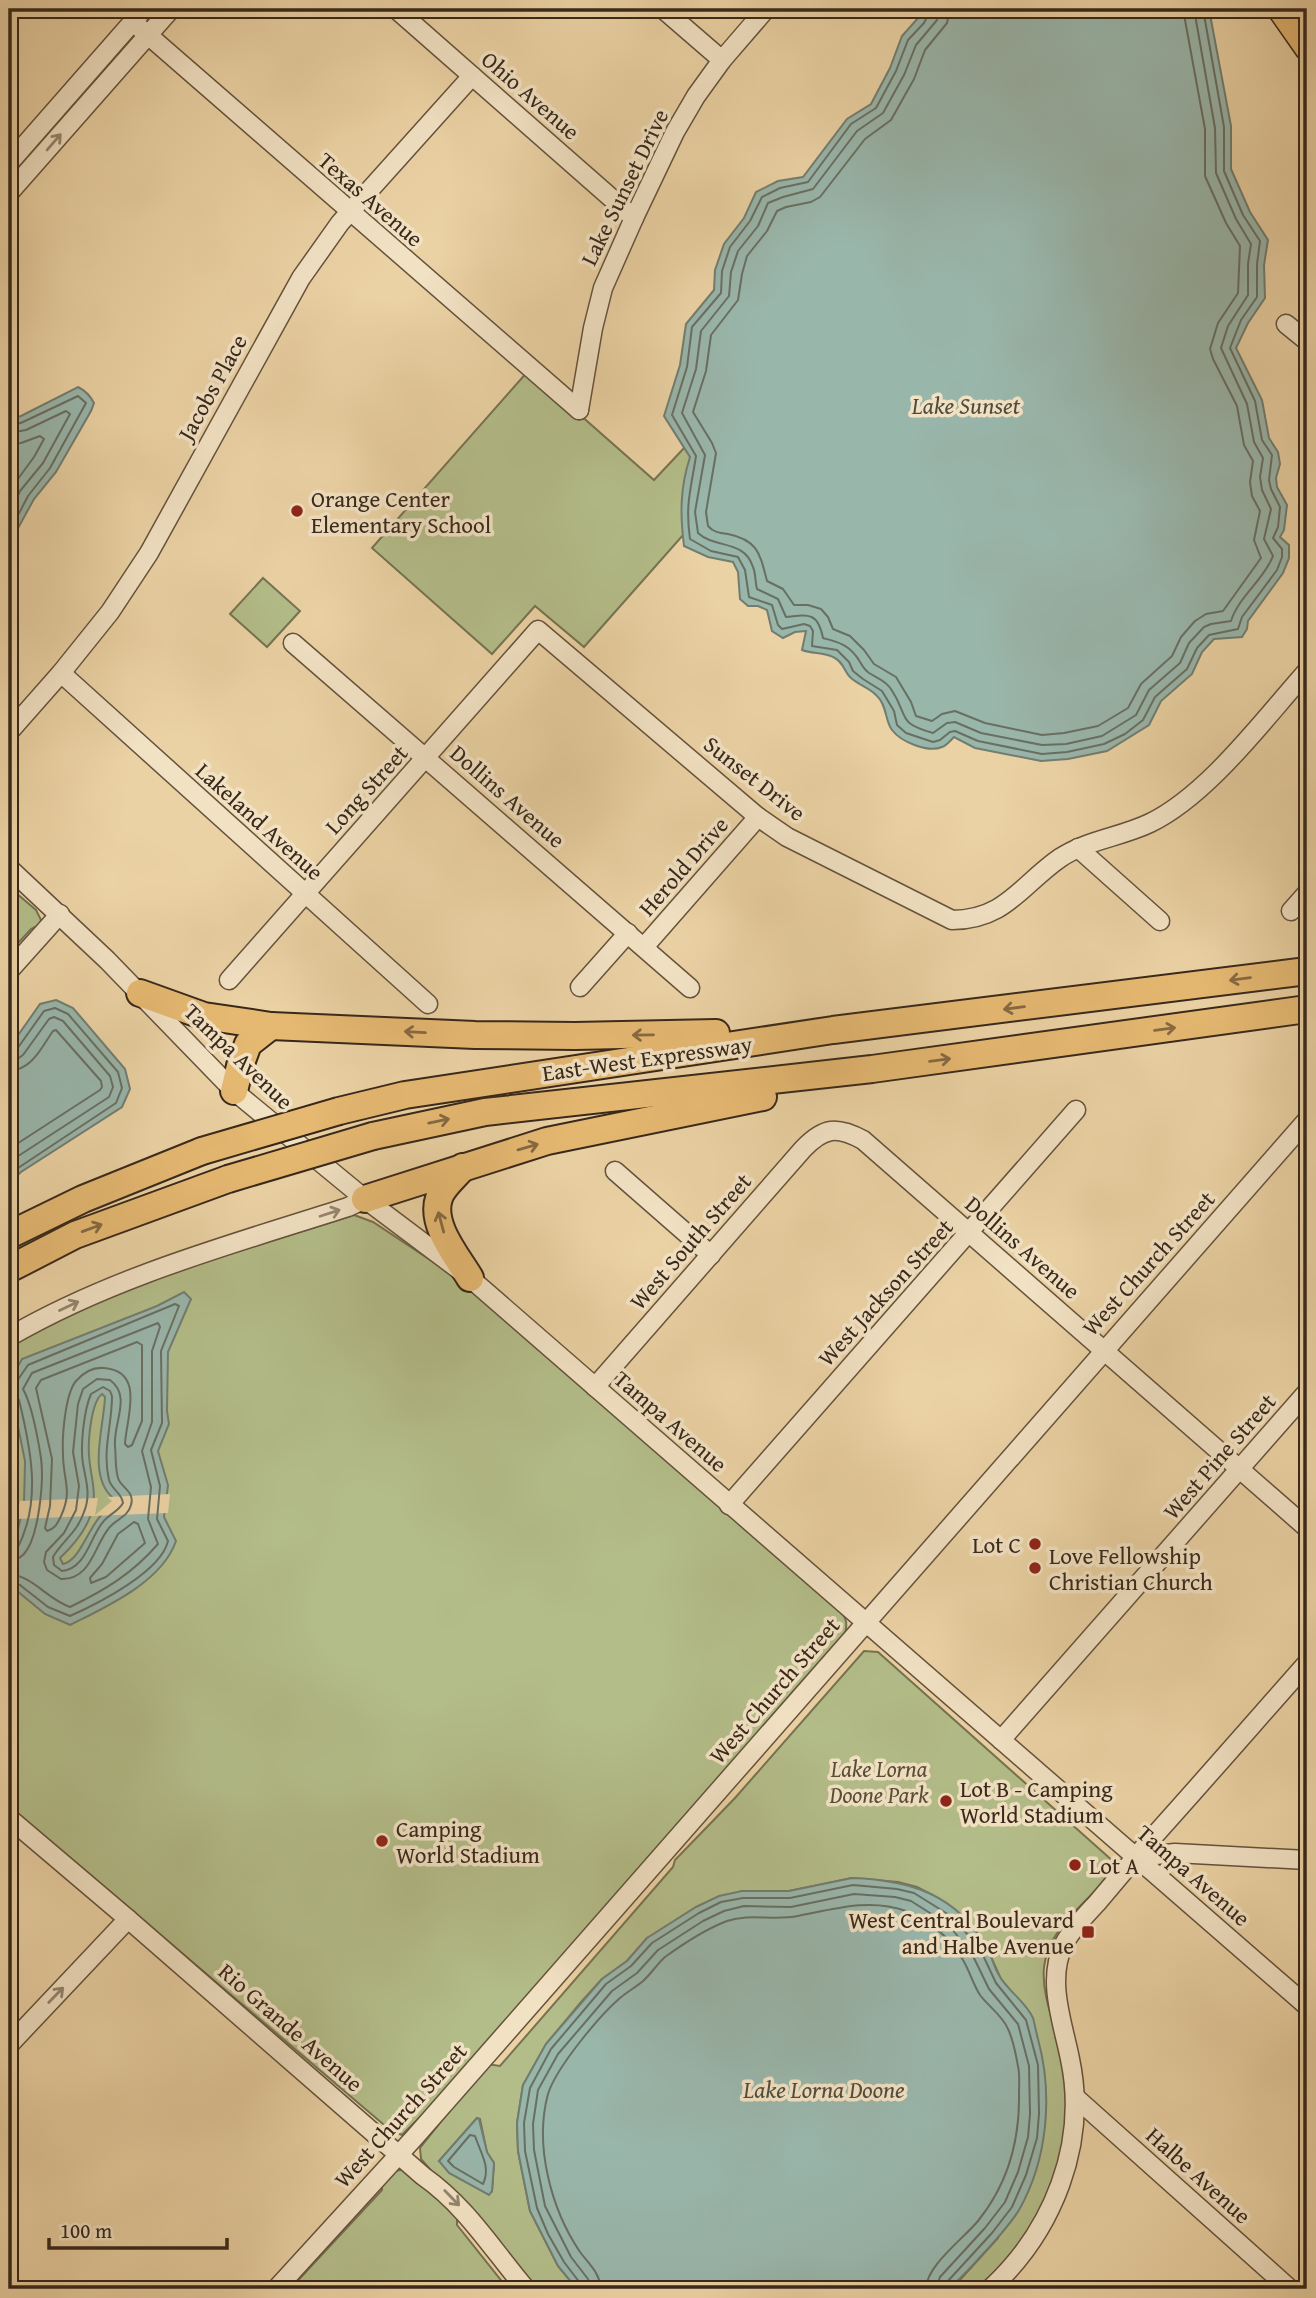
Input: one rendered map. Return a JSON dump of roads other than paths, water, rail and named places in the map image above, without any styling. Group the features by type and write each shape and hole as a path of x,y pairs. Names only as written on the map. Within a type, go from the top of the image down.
{"highway":[{"name":"East-West Expressway","path":"9,1235 83,1199 202,1152 339,1111 405,1095 833,1030 1307,971"},
{"path":"140,993 204,1016 271,1026 475,1035 575,1036 833,1030"},
{"name":"East-West Expressway","path":"9,1269 75,1235 228,1179 373,1136 485,1112 872,1069 1307,1009"},
{"path":"234,1091 248,1044 271,1026"},
{"path":"365,1199 547,1141 729,1102 838,1084 872,1069"},
{"path":"463,1167 439,1197 438,1216 441,1229 470,1278"}],"main road":[{"path":"1279,9 1307,49"}],"street":[{"path":"9,193 171,9"},
{"name":"Ohio Avenue","path":"396,9 634,218"},
{"path":"663,9 722,60"},
{"name":"Lake Sunset Drive","path":"579,410 603,288 634,218 675,132 722,60 766,9"},
{"path":"9,163 139,15"},
{"name":"Texas Avenue","path":"139,15 148,36 579,410"},
{"name":"Jacobs Place","path":"9,732 110,612 149,553 301,278 349,213 472,76"},
{"path":"1286,324 1307,341"},
{"name":"Long Street","path":"229,979 538,630"},
{"name":"Sunset Drive","path":"538,630 758,817 787,837 938,915 952,920 985,916 1001,908 1060,858 1078,848"},
{"name":"Dollins Avenue","path":"293,643 690,988"},
{"name":"Lakeland Avenue","path":"61,673 428,1004"},
{"path":"1160,921 1078,848 1150,823 1179,805 1206,783 1305,677"},
{"name":"Herold Drive","path":"644,947 758,817"},
{"name":"Tampa Avenue","path":"9,868 140,993 234,1091 365,1199 470,1278 1307,2006"},
{"path":"1291,911 1307,892"},
{"path":"9,971 60,914"},
{"name":"Herold Drive","path":"580,987 628,933"},
{"name":"West Jackson Street","path":"729,1505 970,1234 1076,1110"},
{"name":"West Church Street","path":"276,2289 400,2154 1307,1120"},
{"name":"Dollins Avenue","path":"827,1131 839,1130 863,1140 1307,1528"},
{"name":"West South Street","path":"595,1387 803,1149 814,1138 827,1131"},
{"path":"615,1171 710,1255"},
{"path":"9,1337 84,1298 184,1259 348,1207 365,1199"},
{"name":"West Pine Street","path":"1001,1740 1307,1392"},
{"path":"990,2289 1024,2253 1046,2219 1064,2179 1072,2140 1075,2098 1071,2060 1060,2019 1056,1983 1063,1945 1075,1927 1307,1663"},
{"name":"Rio Grande Avenue","path":"9,1818 424,2176 446,2192 484,2234 526,2289"},
{"path":"1136,1857 1175,1853 1307,1860"},
{"path":"9,2045 128,1919"},
{"name":"Halbe Avenue","path":"1075,2098 1290,2289"}],"water":[{"name":"Lake Sunset","path":"926,9 1209,9 1231,126 1231,169 1250,212 1268,240 1264,265 1265,298 1248,323 1236,348 1262,400 1269,438 1278,452 1280,464 1276,478 1277,487 1287,505 1284,530 1280,537 1289,545 1289,558 1283,573 1248,621 1242,637 1214,639 1202,652 1192,674 1161,701 1149,725 1107,751 1041,761 975,748 954,737 945,746 930,749 908,742 892,730 880,700 850,677 839,661 829,655 802,650 806,631 795,632 783,638 772,631 767,610 748,606 740,599 738,572 733,562 708,557 684,546 682,501 690,457 664,416 680,365 686,324 714,290 715,270 724,244 744,218 756,192 778,181 803,177 847,119 871,104 890,68 902,36"},
{"path":"78,387 88,393 94,403 91,411 56,472 34,499 17,530 9,532 9,413 13,418 21,416"},
{"path":"56,1000 73,1008 125,1069 130,1089 122,1107 21,1172 9,1183 9,1048 40,1004"},
{"path":"184,1292 191,1299 168,1352 169,1424 158,1451 168,1485 164,1517 176,1541 169,1556 146,1581 116,1601 70,1625 45,1614 17,1591 9,1590 9,1552 24,1504 25,1461 9,1382 22,1359 157,1306","holes":["102,1394 105,1397 99,1464 105,1489 113,1498 113,1505 98,1519 76,1555 63,1564 60,1558 89,1521 93,1506 90,1432 95,1405"]},
{"name":"Lake Lorna Doone","path":"852,1878 893,1882 912,1887 946,1903 975,1930 987,1948 1000,1977 1033,2018 1043,2060 1045,2126 1036,2170 1015,2216 948,2289 577,2289 558,2266 530,2211 518,2151 517,2123 523,2085 546,2044 602,1979 627,1961 647,1938 696,1907 719,1896 742,1891 789,1891"},
{"path":"477,2118 487,2152 494,2163 492,2191 489,2195 449,2173 439,2161"}],"place":[{"name":"Orange Center Elementary School","path":"297,511"},
{"name":"Lot C","path":"1035,1544"},
{"name":"Love Fellowship Christian Church","path":"1035,1568"},
{"name":"Lot B - Camping World Stadium","path":"946,1801"},
{"name":"Camping World Stadium","path":"382,1841"},
{"name":"Lot A","path":"1075,1865"},
{"name":"West Central Boulevard and Halbe Avenue","path":"1088,1932"}],"park label":[{"name":"Lake Lorna Doone Park","path":"879,1781"}]}
